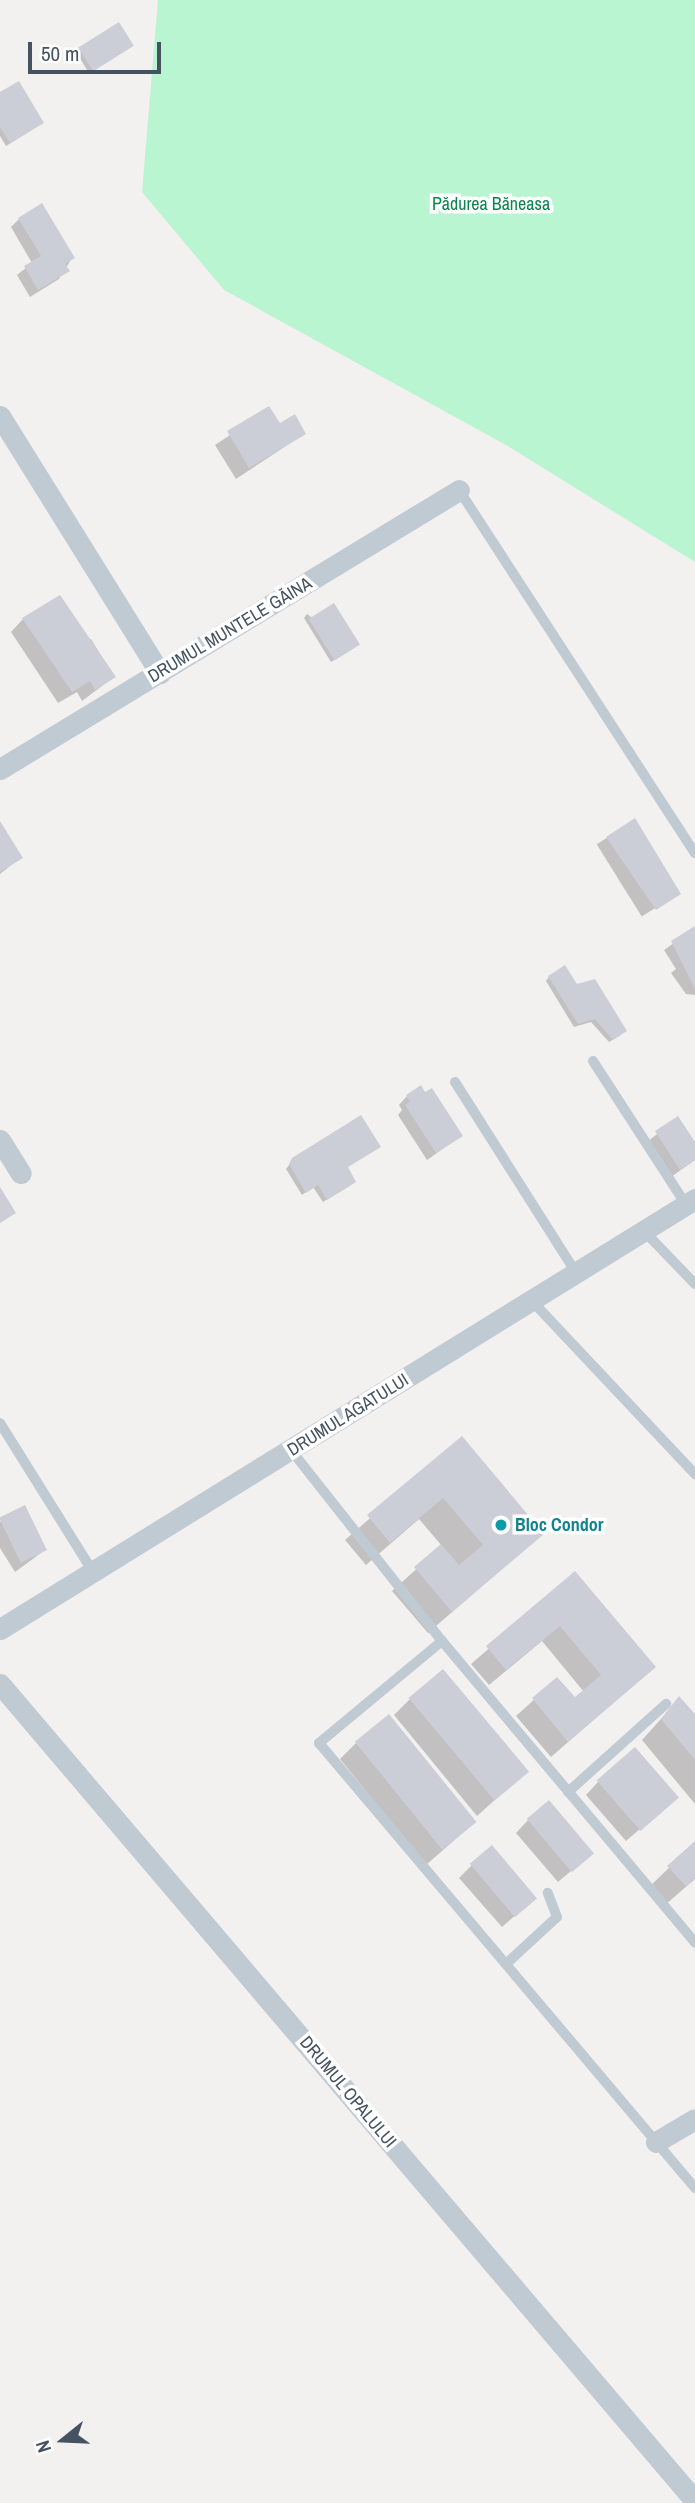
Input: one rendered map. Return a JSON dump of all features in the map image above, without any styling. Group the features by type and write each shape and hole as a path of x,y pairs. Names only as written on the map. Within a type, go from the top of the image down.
{"street":[{"path":"0,416 160,673"},
{"name":"DRUMUL MUNTELE GĂINA","path":"0,769 459,490"},
{"path":"0,1140 21,1173"},
{"name":"DRUMUL AGATULUI","path":"0,1629 690,1202"},
{"name":"DRUMUL OPALULUI","path":"0,1684 695,2501"},
{"path":"656,2142 695,2119"}],"lane":[{"path":"459,490 695,853"},
{"path":"593,1061 690,1202"},
{"path":"455,1082 576,1273"},
{"path":"644,1231 695,1284"},
{"path":"532,1301 695,1474"},
{"path":"0,1423 93,1572"},
{"path":"291,1450 442,1641 695,1943"},
{"path":"442,1641 319,1743 695,2188"},
{"path":"568,1791 666,1704"},
{"path":"506,1964 557,1917 548,1893"}],"green space":[{"name":"Pădurea Băneasa","path":"158,0 695,0 695,562 506,445 224,290 142,192"}],"building":[{"path":"119,22 134,46 93,71 78,47"},
{"path":"19,81 44,123 10,143 0,127 0,92"},
{"path":"42,203 75,258 65,264 70,271 38,290 24,266 41,256 18,218"},
{"path":"269,406 280,423 295,414 306,434 249,468 227,431"},
{"path":"60,595 116,677 95,690 90,681 72,692 22,618"},
{"path":"334,603 360,645 335,660 309,619"},
{"path":"635,818 681,894 656,910 606,837"},
{"path":"0,821 23,858 0,872"},
{"path":"695,926 695,989 671,941"},
{"path":"565,965 577,984 595,979 627,1031 613,1040 595,1019 578,1024 548,976"},
{"path":"421,1085 425,1092 432,1088 463,1136 436,1153 405,1105 410,1102 406,1095"},
{"path":"361,1115 381,1147 348,1167 356,1182 327,1200 318,1185 306,1193 289,1164 292,1158"},
{"path":"678,1116 695,1142 695,1160 680,1170 655,1131"},
{"path":"0,1187 16,1213 0,1223"},
{"name":"Bloc Condor","path":"462,1436 544,1534 452,1612 414,1567 441,1544 459,1565 483,1545 443,1498 390,1543 367,1515"},
{"path":"25,1505 47,1550 21,1563 0,1517"},
{"path":"575,1571 656,1667 568,1742 532,1698 557,1677 575,1697 601,1675 560,1626 506,1670 486,1646"},
{"path":"443,1669 529,1772 495,1801 409,1698"},
{"path":"679,1696 695,1714 695,1760 661,1719"},
{"path":"389,1714 476,1822 442,1850 355,1742"},
{"path":"635,1747 679,1798 640,1831 597,1780"},
{"path":"549,1800 594,1854 572,1872 527,1819"},
{"path":"695,1841 695,1878 686,1886 667,1866"},
{"path":"492,1845 537,1899 515,1917 470,1864"}],"place":[{"name":"Bloc Condor","path":"501,1525"}]}
